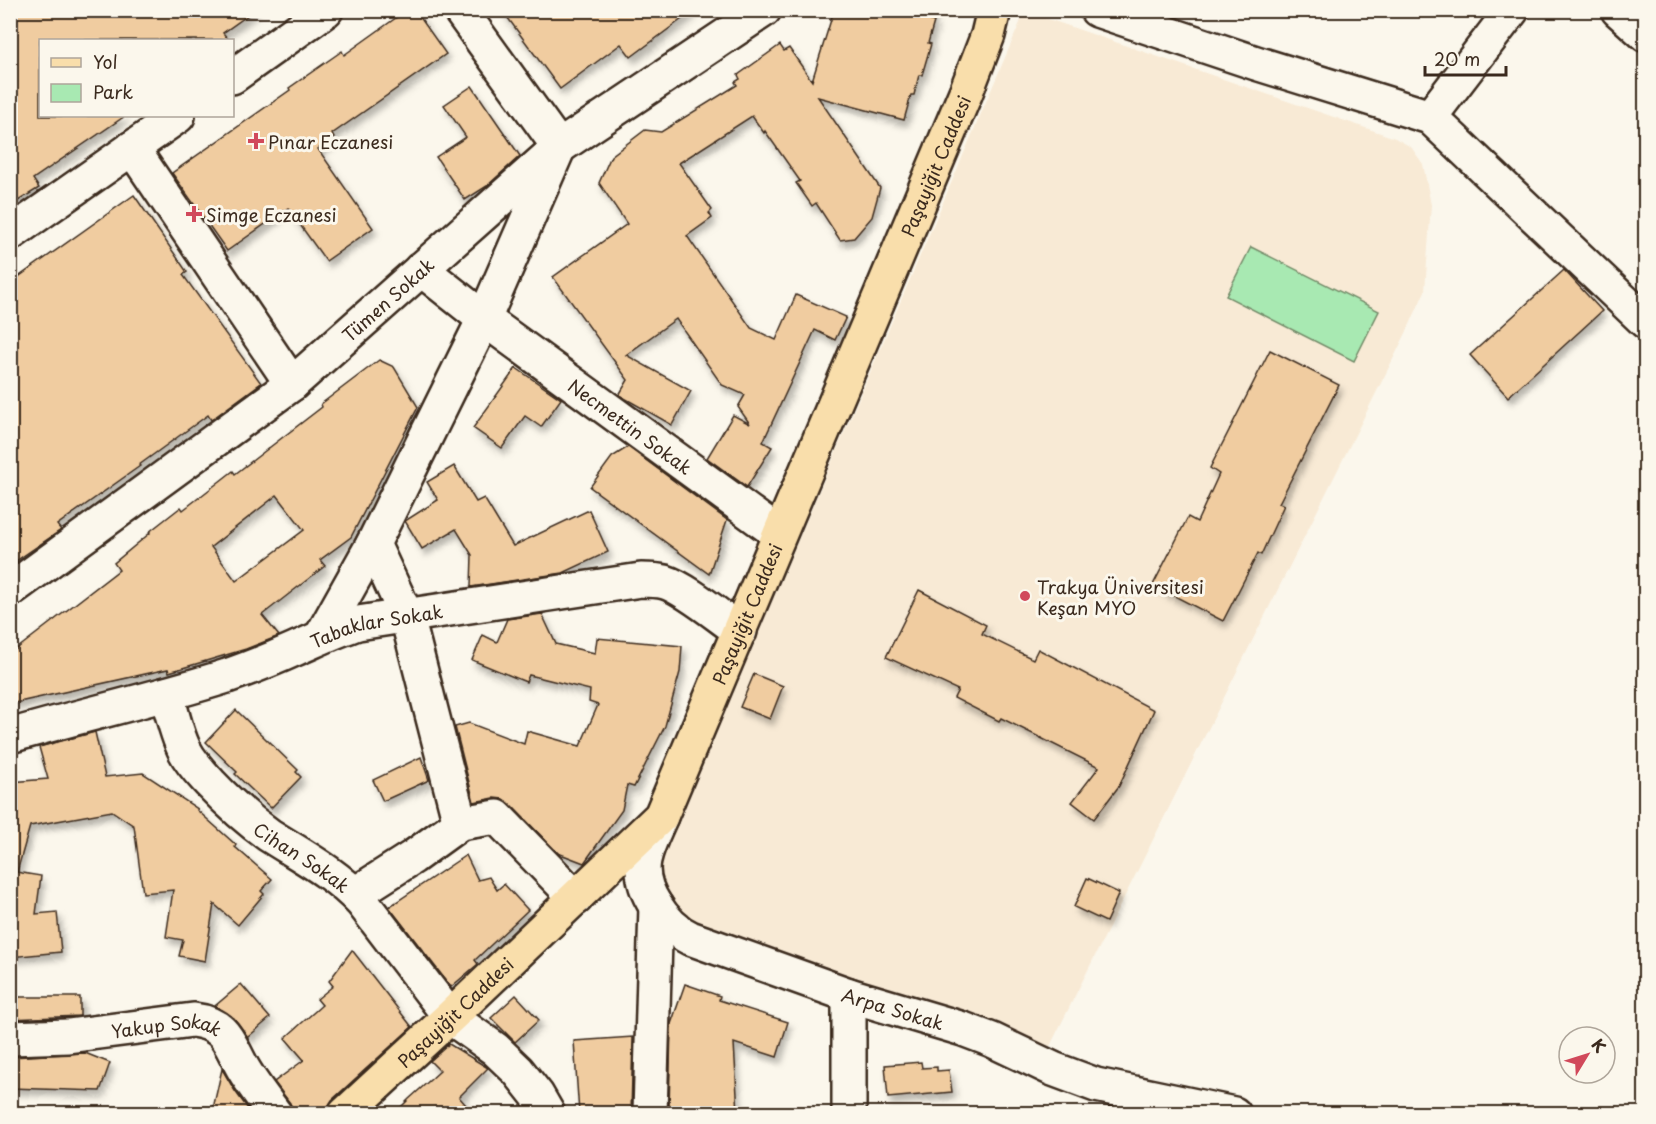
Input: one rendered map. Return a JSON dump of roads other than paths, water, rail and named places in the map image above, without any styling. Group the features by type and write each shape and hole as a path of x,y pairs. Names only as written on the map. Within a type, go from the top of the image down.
{"main road":[{"name":"Paşayiğit Caddesi","path":"345,1113 450,1017 661,816 966,93 988,35 994,10"}],"street":[{"path":"234,76 326,10"},
{"path":"321,637 373,544 484,319 559,147 460,10"},
{"name":"Tümen Sokak","path":"10,590 292,384 559,147 765,10"},
{"path":"1098,10 1256,63 1430,117 1646,322"},
{"path":"1430,117 1512,10"},
{"path":"1618,10 1646,35"},
{"path":"10,234 177,117"},
{"path":"132,148 292,384"},
{"name":"Necmettin Sokak","path":"421,269 484,319 779,534"},
{"path":"373,544 407,616 460,823"},
{"name":"Tabaklar Sokak","path":"10,736 167,694 228,675 358,623 642,580 667,582 681,589 740,631"},
{"name":"Cihan Sokak","path":"167,694 177,732 185,751 191,762 214,788 255,824 333,874 355,894 450,1017 495,1049 518,1071 548,1113"},
{"path":"650,1113 651,896 644,879 644,860 661,816"},
{"path":"355,894 413,857 460,823 497,817 586,888"},
{"name":"Arpa Sokak","path":"586,888 614,867 629,866 640,874 651,896 671,926 690,938 849,995 963,1029 1053,1069 1096,1085 1234,1113"},
{"path":"849,995 849,1113"},
{"name":"Yakup Sokak","path":"10,1038 68,1036 193,1020 206,1022 217,1027 228,1037 245,1071 275,1113"}],"place":[{"name":"Pınar Eczanesi","path":"256,141"},
{"name":"Simge Eczanesi","path":"194,214"},
{"name":"Trakya Üniversitesi Keşan MYO","path":"1025,596"}]}
